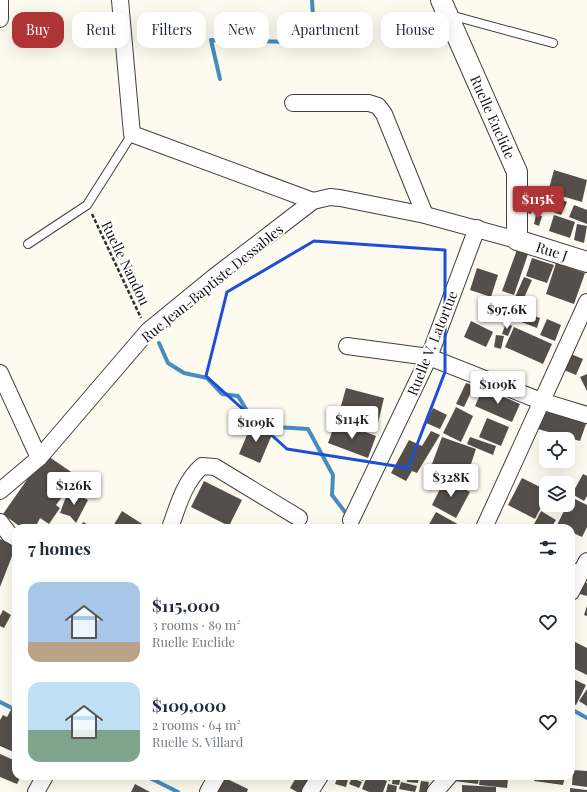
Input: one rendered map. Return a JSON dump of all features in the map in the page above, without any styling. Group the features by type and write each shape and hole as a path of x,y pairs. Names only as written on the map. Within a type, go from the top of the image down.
{"street":[{"path":"120,0 132,134 313,201 330,197 340,198 425,215 517,240"},
{"name":"Ruelle Euclide","path":"444,7 517,172 517,240"},
{"path":"293,103 369,103 378,106 384,114 425,215"},
{"name":"Rue Jean-Baptiste Dessables","path":"0,491 39,458 148,331 214,277 313,201"},
{"name":"Ruelle V. Latortue","path":"351,520 429,357 477,228"},
{"name":"Rue J","path":"517,240 587,262"},
{"path":"486,524 587,302"},
{"path":"347,346 429,357 541,401 587,415"},
{"path":"0,373 39,458"},
{"path":"172,524 186,487 193,474 202,466 215,467 299,518"},
{"path":"0,522 12,536"},
{"path":"575,580 580,566"},
{"path":"36,792 43,780"},
{"path":"208,792 215,780"},
{"path":"310,792 318,780"},
{"path":"435,792 446,780"}],"lane":[{"path":"444,7 466,18 553,43"},
{"path":"28,244 87,204 132,134"}],"path":[{"name":"Ruelle Nandou","path":"87,204 148,331"}],"highlighted area":[{"path":"314,241 445,250 445,372 408,468 287,449 206,376 227,292"}],"building":[{"path":"554,170 587,180 582,202 548,192"},
{"path":"537,190 547,195 543,203 533,198"},
{"path":"560,199 567,202 561,215 553,212"},
{"path":"529,200 535,203 531,214 525,212"},
{"path":"574,205 587,210 587,224 569,217"},
{"path":"536,215 542,216 539,226 534,224"},
{"path":"554,215 575,222 570,238 549,231"},
{"path":"577,224 587,226 584,243 574,240"},
{"path":"518,247 529,251 514,295 502,291"},
{"path":"532,258 554,265 547,283 526,276"},
{"path":"556,263 585,273 574,304 546,294"},
{"path":"477,268 498,275 491,297 470,290"},
{"path":"524,277 532,280 520,307 512,304"},
{"path":"518,310 540,318 537,328 514,319"},
{"path":"547,319 561,325 555,341 540,335"},
{"path":"471,321 493,332 486,347 464,337"},
{"path":"506,323 512,326 508,336 502,334"},
{"path":"514,327 552,344 543,364 505,347"},
{"path":"496,335 504,336 501,349 494,347"},
{"path":"571,354 583,359 576,375 564,370"},
{"path":"587,374 587,391 580,377"},
{"path":"466,383 474,386 464,407 456,404"},
{"path":"346,388 384,398 378,423 339,413"},
{"path":"483,388 520,404 512,422 475,406"},
{"path":"456,407 473,416 461,442 443,433"},
{"path":"433,408 447,415 440,429 426,423"},
{"path":"545,408 587,421 580,441 575,440 575,432 548,432 538,429"},
{"path":"487,418 509,427 501,446 479,437"},
{"path":"336,421 376,436 368,458 328,443"},
{"path":"252,423 273,432 260,463 239,454"},
{"path":"431,431 440,435 417,473 412,471 406,481 391,473 409,440 422,446"},
{"path":"442,437 476,449 467,476 432,464"},
{"path":"470,437 496,446 493,455 467,444"},
{"path":"45,454 77,476 56,505 60,508 49,524 40,518 37,524 17,524 3,514"},
{"path":"583,474 587,476 587,496 584,501 575,496 575,489"},
{"path":"522,478 539,486 539,511 535,519 508,505"},
{"path":"445,479 470,492 456,518 432,505"},
{"path":"204,481 242,500 230,524 225,524 191,507"},
{"path":"70,490 88,500 76,523 70,516 60,513"},
{"path":"575,499 587,505 587,527 582,537 575,534 575,524 558,524 564,512 575,512"},
{"path":"122,511 142,524 114,524"},
{"path":"436,512 457,524 429,524"},
{"path":"540,512 543,512 556,520 554,524 534,524"},
{"path":"0,539 12,544 12,556 0,587"},
{"path":"584,582 587,583 587,596 580,594"},
{"path":"587,606 587,616 584,615"},
{"path":"3,610 11,615 4,628 0,626 0,616"},
{"path":"575,642 587,648 587,675 575,669"},
{"path":"575,680 586,685 575,705"},
{"path":"587,689 587,706 579,701"},
{"path":"12,708 12,751 0,746 0,720 3,715 7,717"},
{"path":"0,754 12,759 12,780 19,780 17,784 0,777"},
{"path":"575,770 587,771 587,787 572,785 572,780 575,780"},
{"path":"220,780 229,780 248,789 247,792 215,792"},
{"path":"295,780 312,780 307,792 297,792 290,788"},
{"path":"336,780 348,780 346,787 335,784"},
{"path":"351,780 362,782 359,788 349,784"},
{"path":"365,780 387,781 383,792 369,792 362,789"},
{"path":"392,780 400,780 399,785 392,784"},
{"path":"407,780 418,780 418,783 407,782"},
{"path":"454,780 478,780 478,784"},
{"path":"480,780 508,780 507,788 479,785"},
{"path":"535,780 564,780 563,785 534,781"},
{"path":"421,781 429,782 427,792 419,792"},
{"path":"401,782 417,786 415,792 399,789"},
{"path":"135,784 150,792 131,792"},
{"path":"388,784 397,786 396,792 386,792"},
{"path":"462,785 496,787 496,792 462,792"},
{"path":"570,788 587,790 587,792 570,792"}],"waterway":[{"path":"220,79 211,40 291,42 312,45 314,33 312,0"},
{"path":"159,343 168,363 184,373 207,378 222,394 238,396 252,419 277,427 308,429 333,475 332,495 348,516"},
{"path":"0,702 12,708"},
{"path":"575,711 587,718"},
{"path":"154,780 178,792"}]}
